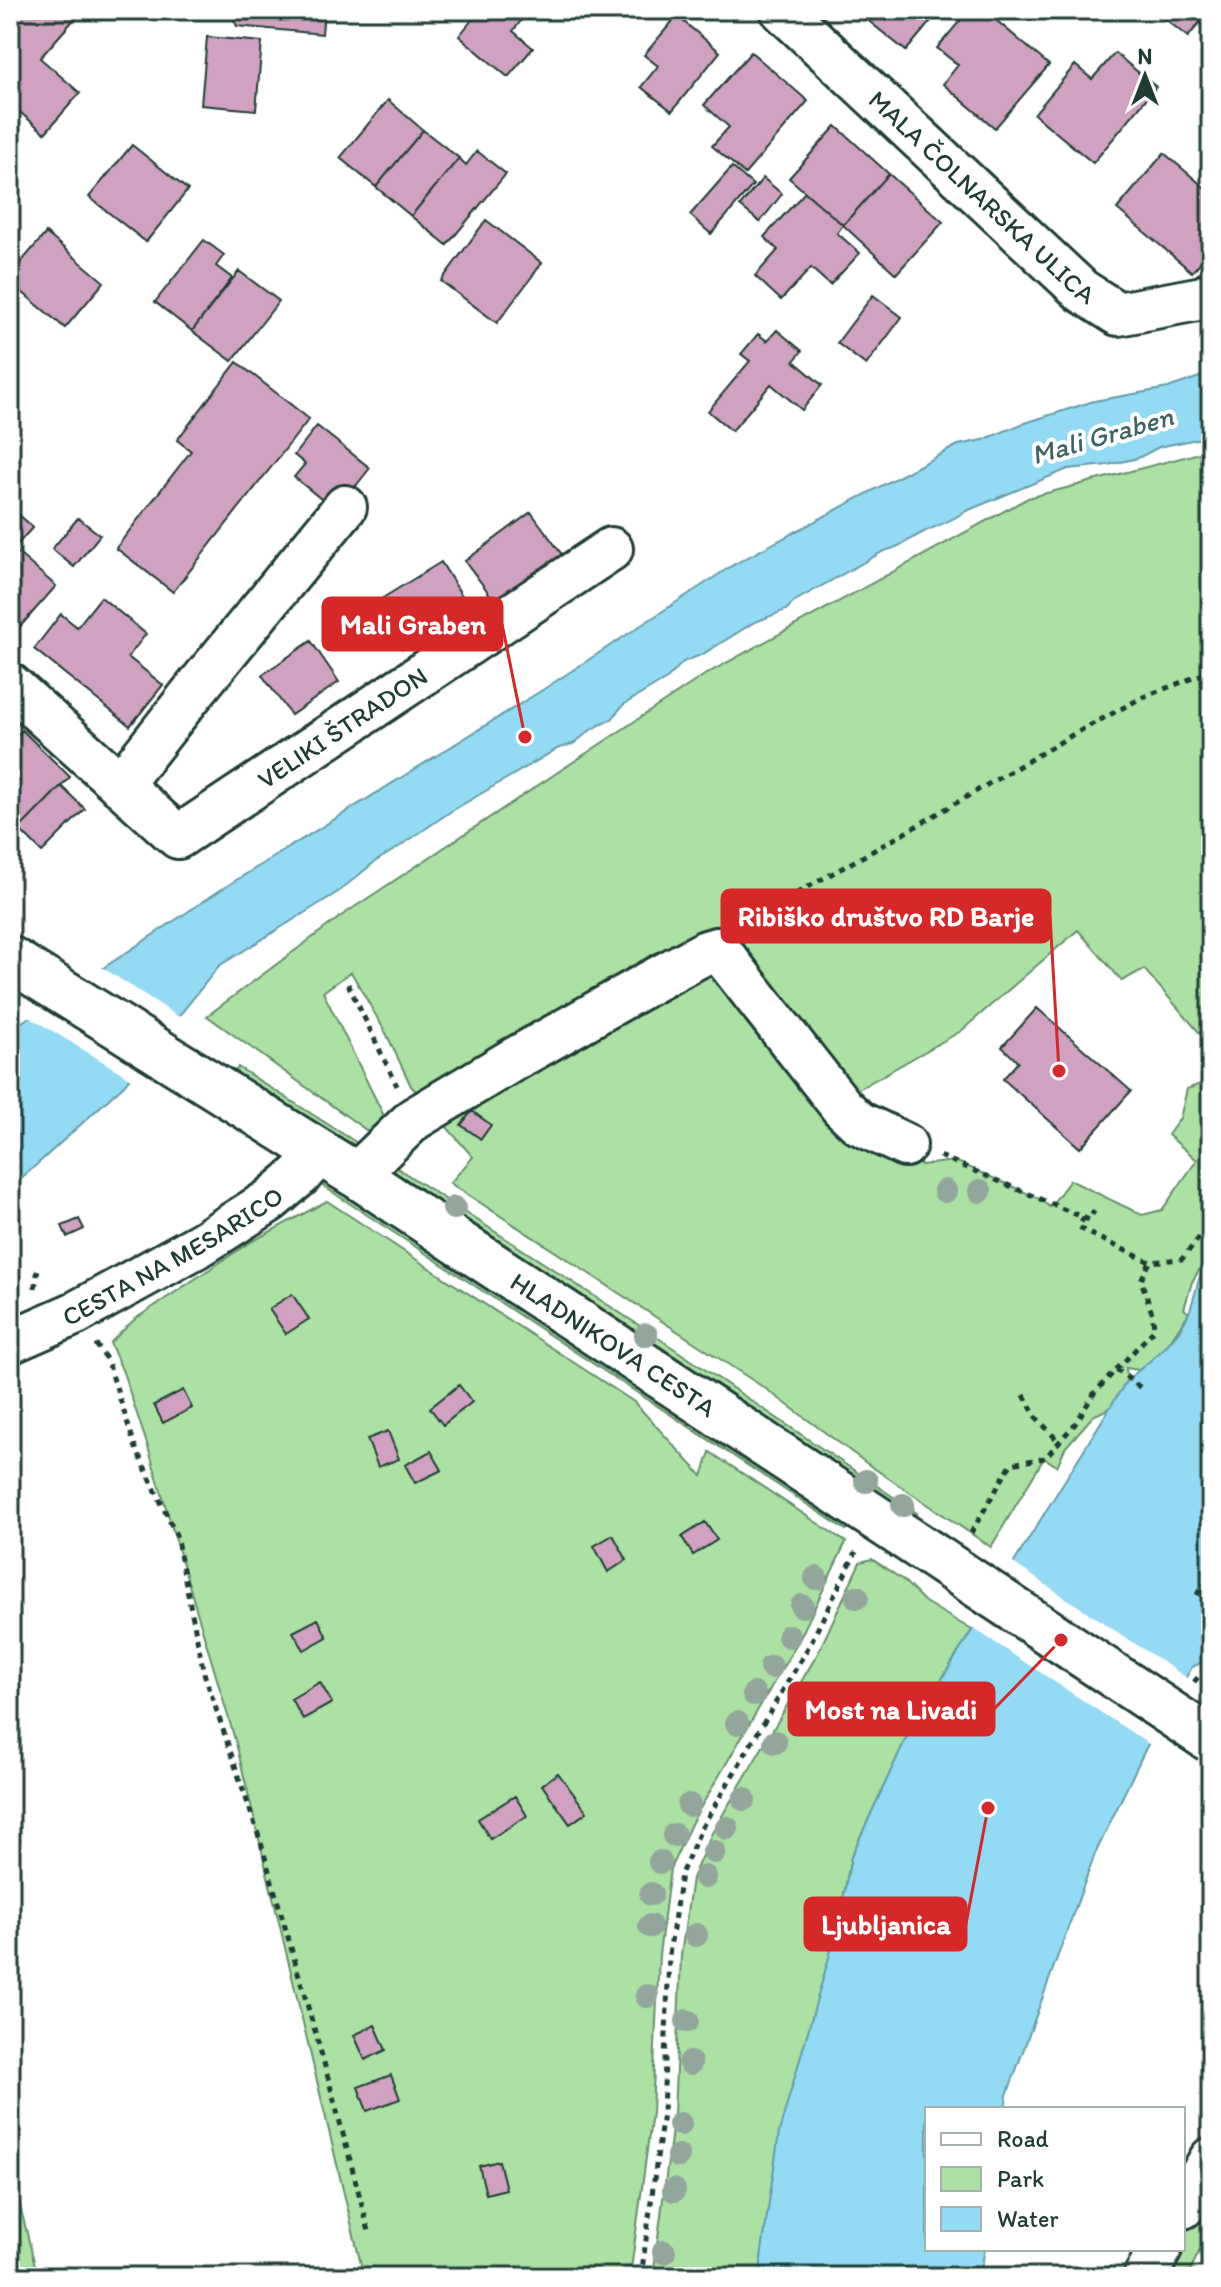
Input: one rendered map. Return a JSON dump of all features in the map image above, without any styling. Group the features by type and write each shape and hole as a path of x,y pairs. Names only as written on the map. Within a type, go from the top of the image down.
{"main road":[{"name":"HLADNIKOVA CESTA","path":"10,959 338,1163 1211,1740"}],"street":[{"name":"MALA ČOLNARSKA ULICA","path":"782,10 1082,291 1118,314 1208,297 1211,293"},
{"path":"120,785 345,507"},
{"name":"VELIKI ŠTRADON","path":"10,685 178,837 611,549"},
{"path":"716,949 842,1107 859,1123 905,1145"},
{"name":"CESTA NA MESARICO","path":"10,1342 76,1313 203,1243 269,1201 300,1175 338,1163 511,1061 716,949"},
{"path":"1185,2204 1211,2159"},
{"path":"1145,2277 1159,2251"}],"path":[{"path":"716,949 726,932 1074,734 1143,697 1211,671"},
{"path":"348,984 414,1119"},
{"path":"955,1161 1089,1220 1094,1211"},
{"path":"1084,1217 1079,1227 1086,1232 1150,1262 1182,1259 1211,1223"},
{"path":"970,1534 1011,1464 1045,1458 1075,1424 1095,1392 1154,1330 1153,1316 1141,1280 1150,1262"},
{"path":"76,1313 108,1362 135,1446 176,1535 204,1673 261,1843 370,2235"},
{"path":"1116,1369 1141,1388"},
{"path":"1024,1395 1036,1417 1059,1442"},
{"path":"641,2277 663,2113 669,1955 681,1874 702,1827 809,1646 860,1544"},
{"path":"1197,1595 1209,1574"},
{"path":"1203,1584 1211,1589"},
{"path":"1194,1682 1211,1662"}],"green space":[{"path":"1211,450 1211,1046 1144,969 1122,981 1078,930 961,1031 850,1094 904,1159 922,1165 955,1161 1038,1198 1050,1207 1070,1180 1142,1215 1162,1210 1197,1160 1168,1135 1180,1118 1187,1089 1211,1080 1211,1250 1192,1282 1184,1309 1189,1313 1164,1350 1139,1370 1126,1368 1127,1380 1110,1408 1093,1416 1065,1448 1057,1466 1044,1458 991,1547 869,1465 766,1389 450,1183 473,1157 411,1086 387,1035 351,972 323,992 385,1118 373,1135 207,1016 344,914 706,674 1028,498"},
{"path":"238,1067 362,1146 348,1146 234,1074"},
{"path":"391,1164 651,1333 917,1513 913,1519 395,1175"},
{"path":"326,1181 871,1537 864,1539 849,1528 846,1530 317,1182"},
{"path":"327,1201 634,1402 702,1476 710,1452 846,1542 800,1638 692,1822 670,1869 659,1955 652,2113 630,2277 364,2277 236,1743 148,1447 110,1343 135,1319 249,1243"},
{"path":"872,1559 903,1580 925,1602 972,1630 908,1734 851,1857 838,1926 761,2258 761,2277 653,2277 674,2114 681,1955 692,1878 712,1833 818,1653 860,1562"},
{"path":"10,2166 38,2277 10,2277"},
{"path":"1211,2177 1211,2227 1187,2277 1159,2277 1172,2251 1185,2251 1185,2225"}],"water":[{"name":"Mali Graben","path":"1211,373 1211,436 1159,447 1138,458 1108,465 1068,469 964,512 884,551 795,601 786,610 753,623 703,654 683,662 668,678 623,705 612,719 450,812 376,861 338,892 219,966 124,1085 10,1189 10,1030 222,889 544,689 733,565 958,445 983,440 1094,401 1168,388"},
{"path":"1211,1250 1211,1644 1201,1663 1192,1667 1146,1748 1095,1854 1005,2107 925,2107 925,2251 985,2251 980,2277 761,2277 779,2132 838,1926 851,1857 908,1734 1127,1380 1179,1331 1190,1310"}],"pier":[{"path":"100,966 182,1019 133,1080 26,1015"},
{"path":"1010,1561 1190,1680 1152,1746 970,1626"}],"building":[{"path":"10,10 70,10 77,16 40,58 80,93 45,133 10,104 10,79 16,72 10,67"},
{"path":"229,10 324,10 322,34 237,26"},
{"path":"468,10 524,10 527,13 513,31 533,48 508,77 459,36 475,16"},
{"path":"855,10 940,10 906,51"},
{"path":"969,10 984,10 1049,65 995,128 943,84 958,65 937,48"},
{"path":"1154,10 1210,10 1188,37"},
{"path":"677,16 720,52 672,111 641,87 658,66 644,55"},
{"path":"207,37 262,42 256,110 201,105"},
{"path":"751,52 808,101 745,174 712,146 729,127 704,105"},
{"path":"1115,53 1156,87 1093,163 1034,114 1075,65 1092,79"},
{"path":"388,100 423,130 376,187 340,158"},
{"path":"836,126 889,174 843,225 789,178"},
{"path":"423,130 459,158 411,216 376,187"},
{"path":"132,145 188,190 146,242 89,197"},
{"path":"477,151 506,174 447,245 411,216 459,158 466,165"},
{"path":"1164,153 1211,193 1211,250 1192,272 1117,209"},
{"path":"732,167 753,185 711,234 690,215"},
{"path":"889,174 943,222 896,274 843,225"},
{"path":"763,178 782,194 760,222 740,206"},
{"path":"805,192 843,225 837,233 860,253 830,285 811,268 781,300 755,276 778,250 764,237"},
{"path":"486,220 542,263 497,323 441,281"},
{"path":"46,233 104,282 65,328 10,282 10,275"},
{"path":"204,240 224,255 216,266 232,278 192,331 155,302"},
{"path":"239,271 279,301 232,361 192,331"},
{"path":"873,295 902,317 866,365 837,343"},
{"path":"777,330 802,351 794,361 822,385 802,410 771,384 732,431 708,411 750,361 741,354 758,334 767,341"},
{"path":"237,362 309,419 173,592 116,548 191,451 177,440"},
{"path":"317,426 370,468 336,511 294,477 305,464 294,455"},
{"path":"10,507 33,527 13,549 56,586 10,638"},
{"path":"531,512 563,556 497,604 465,561"},
{"path":"78,518 100,535 74,567 52,549"},
{"path":"441,562 469,607 402,649 373,604"},
{"path":"101,597 146,634 128,657 163,685 130,726 34,649 61,614 77,627"},
{"path":"311,641 339,682 291,715 262,675"},
{"path":"22,730 70,777 19,829 10,821 10,742"},
{"path":"61,786 85,809 42,852 19,829"},
{"path":"1037,1008 1131,1091 1080,1148 1003,1079 1018,1062 1002,1047"},
{"path":"472,1111 491,1125 481,1139 461,1125"},
{"path":"79,1219 84,1229 67,1237 62,1226"},
{"path":"292,1294 309,1319 286,1334 269,1309"},
{"path":"459,1385 472,1402 443,1425 430,1408"},
{"path":"183,1390 192,1408 163,1423 154,1405"},
{"path":"388,1431 399,1459 378,1467 367,1439"},
{"path":"431,1451 442,1470 415,1483 405,1465"},
{"path":"705,1522 717,1540 693,1555 682,1537"},
{"path":"613,1535 627,1560 608,1572 594,1546"},
{"path":"318,1619 327,1637 304,1650 293,1632"},
{"path":"320,1682 332,1703 303,1719 291,1699"},
{"path":"558,1773 587,1812 570,1824 542,1785"},
{"path":"515,1796 527,1816 490,1839 478,1819"},
{"path":"375,2025 386,2050 365,2060 354,2035"},
{"path":"391,2075 400,2099 367,2111 358,2087"},
{"path":"499,2161 506,2189 486,2194 479,2166"}],"place":[{"name":"Mali Graben","path":"525,737"},
{"name":"Ribiško društvo RD Barje","path":"1059,1071"},
{"name":"Most na Livadi","path":"1061,1640"},
{"name":"Ljubljanica","path":"988,1808"}]}
